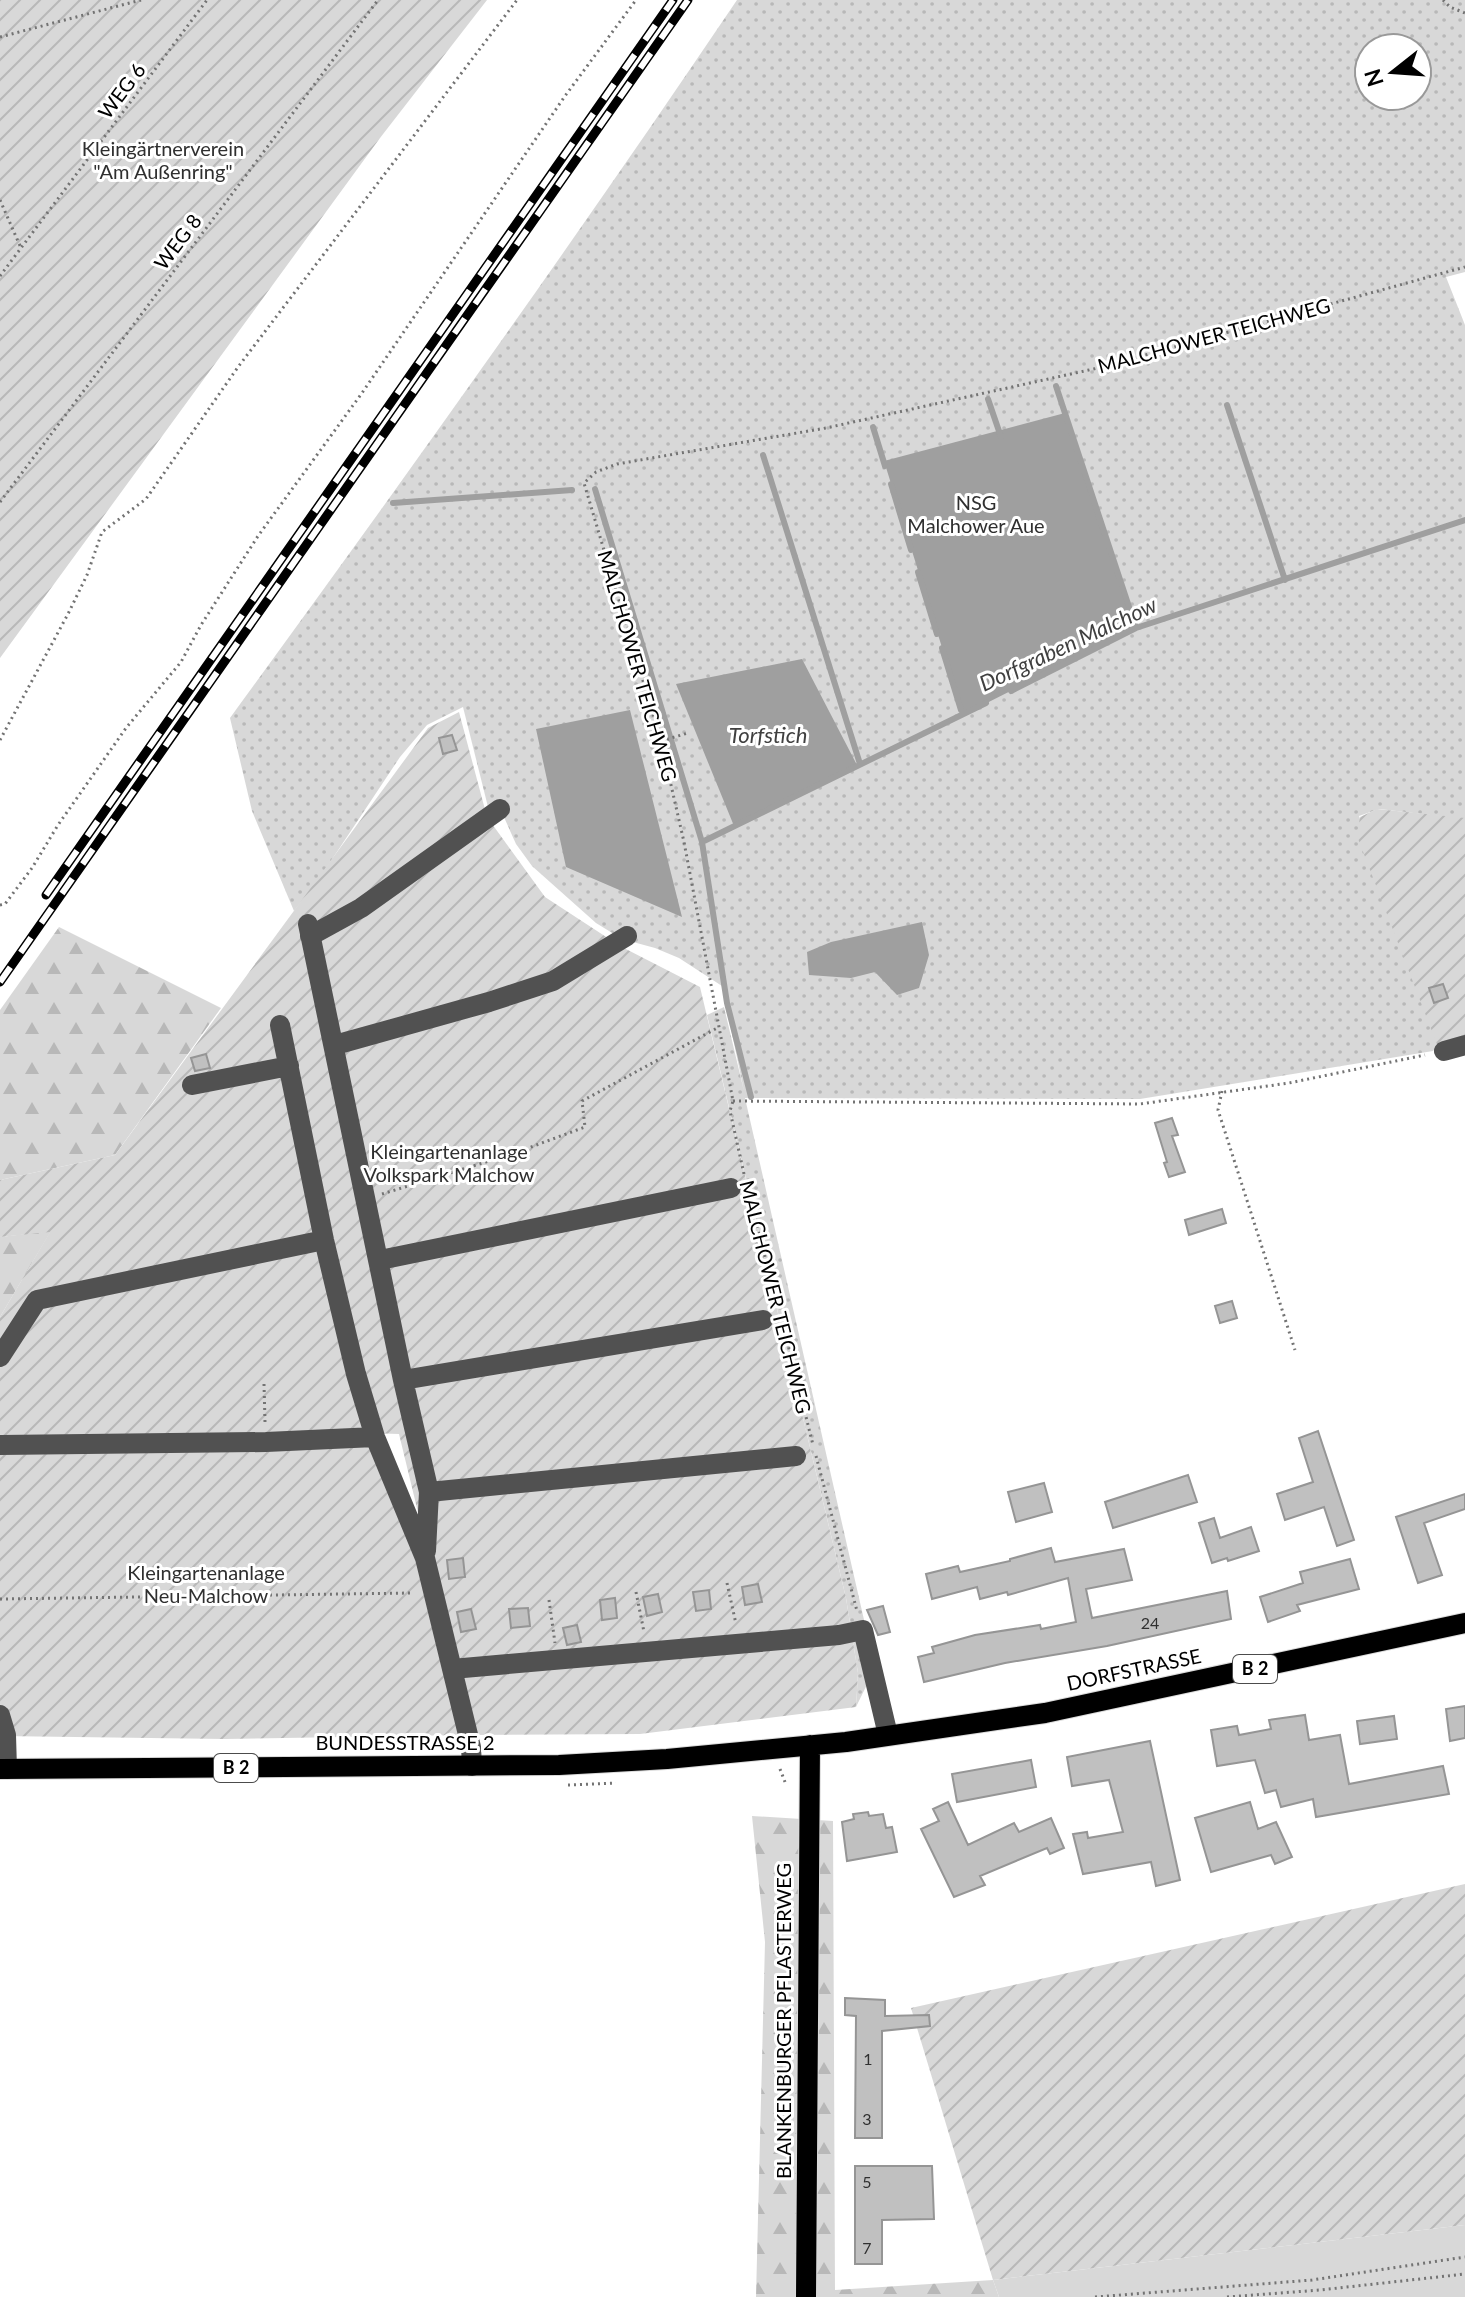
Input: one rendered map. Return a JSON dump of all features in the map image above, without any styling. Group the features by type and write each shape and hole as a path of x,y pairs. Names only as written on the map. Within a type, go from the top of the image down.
{"main road":[{"name":"DORFSTRASSE","path":"810,1745 1045,1713 1465,1623"},
{"name":"BUNDESSTRASSE 2","path":"4,1769 559,1765 667,1759 810,1745"},
{"name":"BLANKENBURGER PFLASTERWEG","path":"806,2297 810,1745"}],"lane":[{"path":"425,1558 429,1492 309,930 361,908 500,809"},
{"path":"335,1045 553,981 627,936"},
{"path":"280,1025 324,1240 356,1374 375,1437 425,1558 471,1747 472,1766"},
{"path":"1444,1051 1465,1045"},
{"path":"192,1085 289,1066"},
{"path":"380,1260 731,1188"},
{"path":"0,1357 37,1300 324,1240"},
{"path":"403,1380 763,1320"},
{"path":"0,1445 266,1442 375,1437"},
{"path":"429,1492 796,1456"},
{"path":"452,1669 839,1635 863,1630 888,1735"},
{"path":"0,1715 6,1735 4,1769"}],"path":[{"path":"0,37 141,0"},
{"name":"WEG 6","path":"0,276 207,0"},
{"name":"WEG 8","path":"0,502 378,0"},
{"path":"0,740 68,614 87,575 102,532 146,499 238,367 517,0"},
{"path":"0,905 5,904 32,868 126,728 181,662 258,536 362,393 565,96 636,0"},
{"path":"1443,0 1450,7 1465,13"},
{"path":"0,200 21,248"},
{"name":"MALCHOWER TEICHWEG","path":"863,1630 746,1185 730,1111 733,1101 684,842 661,741 584,483 596,472 617,464 826,428 1098,368 1465,267"},
{"path":"661,741 688,733"},
{"path":"366,1199 512,1154 585,1127 582,1101 719,1027"},
{"path":"733,1101 1140,1104 1289,1083 1444,1051"},
{"path":"1220,1091 1218,1110 1295,1350"},
{"path":"264,1384 266,1442"},
{"path":"727,1583 740,1643"},
{"path":"0,1599 409,1594 433,1589"},
{"path":"636,1592 648,1651"},
{"path":"549,1600 557,1659"},
{"path":"1095,2297 1312,2280 1465,2257"},
{"path":"1227,2297 1465,2274"}],"green space":[{"name":"Kleingärtnerverein \"Am Außenring\"","path":"0,0 487,0 380,138 0,658"},
{"name":"NSG Malchower Aue","path":"737,0 1465,0 1465,272 1446,277 1465,325 1465,819 1379,809 1359,816 1440,1043 1433,1051 1140,1099 745,1098 875,1668 856,1707 858,1673 846,1598 707,1015 724,1007 744,1091 722,986 679,958 622,939 596,923 532,866 516,844 503,815 489,811 463,707 427,725 400,757 317,882 294,911 252,811 230,718 487,361"},
{"name":"Kleingartenanlage Volkspark Malchow","path":"459,712 487,817 545,897 620,946 700,987 846,1598 858,1673 856,1707 640,1734 472,1735 399,1434 366,1433 418,1555 464,1735 225,1739 0,1736 0,1317 50,1232 0,1237 0,1180 115,1155 428,728"},
{"path":"1377,809 1465,818 1465,1038 1438,1047 1357,836 1360,817"},
{"path":"59,927 221,1008 115,1155 0,1180 0,1010"},
{"path":"51,1231 0,1317 0,1237"},
{"path":"752,1816 833,1821 835,2290 993,2280 999,2297 756,2297 765,1942"},
{"path":"1465,1884 1465,2225 993,2280 911,2008"},
{"path":"1465,2225 1465,2297 999,2297 993,2280"}],"water":[{"path":"1065,413 1136,628 963,715 884,461"},
{"name":"Torfstich","path":"802,659 857,765 734,826 676,684"},
{"path":"630,710 682,917 566,867 536,729"},
{"path":"922,922 929,955 919,988 897,995 875,972 851,978 809,975 807,952 831,942"}],"building":[{"path":"452,735 457,750 443,754 439,738"},
{"path":"1443,984 1448,998 1434,1003 1429,988"},
{"path":"206,1054 210,1068 195,1071 191,1058"},
{"path":"1172,1118 1178,1135 1172,1136 1185,1172 1169,1177 1155,1123"},
{"path":"1222,1209 1226,1223 1189,1235 1185,1220"},
{"path":"1232,1301 1237,1318 1220,1323 1215,1306"},
{"path":"1318,1431 1354,1540 1337,1546 1324,1507 1285,1520 1277,1494 1313,1482 1299,1438"},
{"path":"1188,1475 1197,1502 1113,1528 1105,1502"},
{"path":"1044,1483 1052,1512 1016,1522 1008,1492"},
{"path":"1465,1494 1465,1509 1424,1523 1442,1575 1418,1583 1396,1517"},
{"path":"1214,1518 1220,1538 1251,1527 1259,1551 1212,1563 1199,1523"},
{"path":"1051,1548 1055,1562 1124,1549 1132,1580 1086,1589 1092,1618 1227,1591 1231,1619 924,1682 918,1657 934,1653 932,1647 975,1635 1040,1625 1041,1629 1076,1622 1068,1578 1008,1595 1007,1592 980,1599 977,1587 932,1599 926,1574 958,1566 960,1572"},
{"path":"463,1558 465,1577 449,1579 447,1560"},
{"path":"1350,1559 1359,1589 1297,1605 1300,1611 1268,1622 1260,1597 1303,1583 1300,1572"},
{"path":"758,1584 762,1602 745,1605 742,1587"},
{"path":"709,1590 711,1609 696,1611 693,1592"},
{"path":"658,1594 662,1612 647,1616 643,1597"},
{"path":"615,1598 617,1618 602,1620 600,1600"},
{"path":"883,1606 890,1632 878,1635 867,1610"},
{"path":"528,1608 530,1626 511,1628 509,1609"},
{"path":"471,1609 476,1629 461,1632 457,1612"},
{"path":"577,1625 581,1642 567,1645 563,1628"},
{"path":"1465,1706 1465,1738 1450,1741 1446,1709"},
{"path":"1305,1715 1309,1740 1340,1735 1349,1784 1443,1766 1449,1794 1316,1817 1313,1799 1281,1807 1276,1790 1265,1793 1255,1760 1217,1766 1211,1730 1237,1726 1239,1735 1271,1729 1269,1720"},
{"path":"1394,1716 1397,1739 1360,1744 1357,1721"},
{"path":"1150,1741 1180,1880 1156,1886 1151,1862 1083,1874 1073,1834 1087,1832 1088,1838 1123,1832 1109,1780 1072,1786 1067,1757"},
{"path":"1031,1760 1036,1787 957,1802 952,1774"},
{"path":"948,1802 968,1845 1014,1823 1019,1832 1051,1818 1064,1848 1050,1854 1047,1848 980,1876 985,1885 954,1897 921,1829 939,1821 933,1809"},
{"path":"1250,1802 1258,1829 1276,1822 1292,1857 1275,1864 1271,1855 1211,1872 1195,1818"},
{"path":"868,1812 869,1816 883,1814 886,1828 892,1827 897,1852 847,1861 842,1822 854,1819 853,1814"},
{"path":"845,1998 885,2000 885,2016 929,2015 930,2026 882,2031 882,2138 855,2138 856,2016 845,2015"},
{"path":"855,2166 932,2166 934,2219 882,2220 882,2264 855,2264"}],"waterway":[{"path":"1056,386 1135,625"},
{"path":"988,399 1001,437"},
{"path":"1227,405 1285,580"},
{"path":"873,427 885,466"},
{"path":"763,455 860,764"},
{"path":"891,484 911,550"},
{"path":"595,489 702,842 727,1003 751,1097"},
{"name":"Dorfgraben Malchow","path":"393,503 572,490"},
{"name":"Dorfgraben Malchow","path":"1011,691 1136,628 1465,520"},
{"path":"918,572 937,634"},
{"path":"942,648 961,710"},
{"name":"Dorfgraben Malchow","path":"702,842 986,703"}],"railway":[{"path":"46,895 673,0"},
{"path":"0,982 688,0"}],"park label":[{"name":"Kleingartenanlage Neu-Malchow","path":"206,1584"}]}
